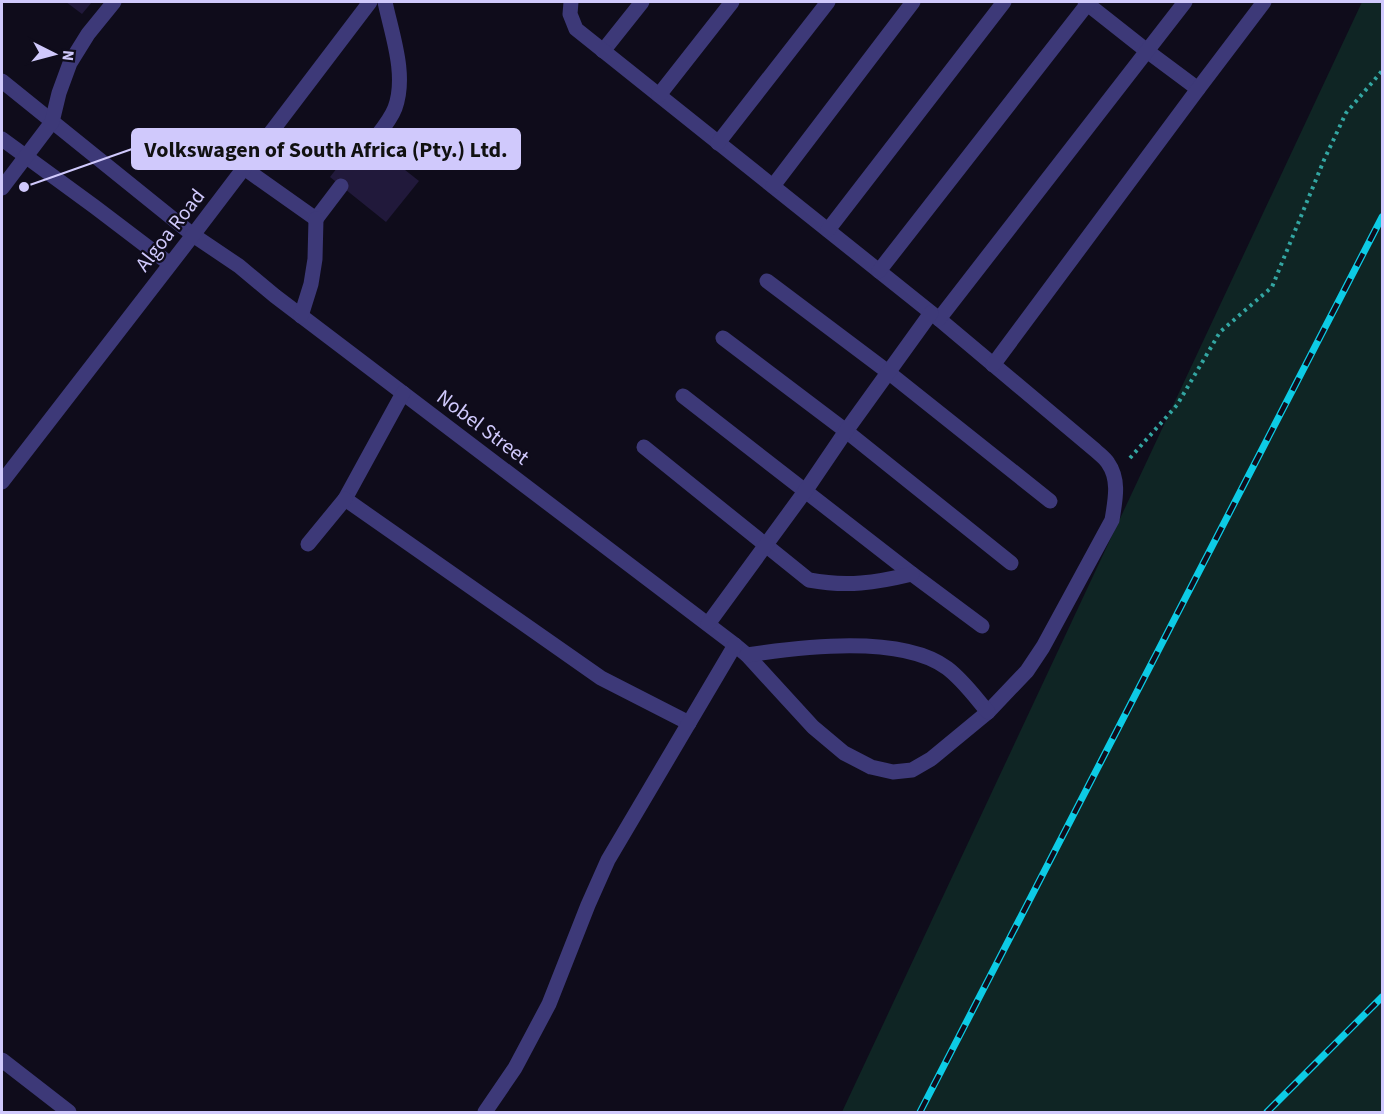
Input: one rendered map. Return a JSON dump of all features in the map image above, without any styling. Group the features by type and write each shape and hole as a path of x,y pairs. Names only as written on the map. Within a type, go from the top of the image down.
{"street":[{"path":"2,188 52,122 70,63 88,34 114,2"},
{"name":"Algoa Road","path":"2,482 369,2"},
{"path":"371,144 394,110 400,74 385,2"},
{"path":"571,2 570,14 576,29 993,364 1095,450 1108,463 1114,477"},
{"path":"603,51 642,2"},
{"path":"659,95 732,2"},
{"path":"718,143 828,2"},
{"path":"773,186 914,2"},
{"path":"828,230 1004,2"},
{"path":"879,271 1087,2 1146,51 1198,89"},
{"path":"708,624 806,490 888,372 1185,2"},
{"path":"993,364 1264,2"},
{"name":"Nobel Street","path":"2,81 193,235 239,266 301,316 735,645 747,655 813,727 844,753 871,767 893,772 912,770 931,759 988,712 1027,672 1112,520 1116,497 1114,477"},
{"path":"2,139 170,264"},
{"path":"244,168 315,219"},
{"path":"301,316 311,284 315,259 315,219 341,186"},
{"path":"767,281 888,372 1050,501"},
{"path":"723,338 846,431 1011,563"},
{"path":"308,544 345,500 403,393"},
{"path":"683,396 982,626"},
{"path":"644,447 809,580 850,585 912,574"},
{"path":"345,500 601,678 689,723"},
{"path":"485,1113 515,1068 549,1004 608,860 735,645"},
{"path":"747,655 793,648 851,646 886,648 922,655 945,667 963,682 988,712"},
{"path":"2,1060 69,1113"}],"path":[{"path":"1114,477 1177,405 1220,332 1272,287 1346,113 1383,71"}],"green space":[{"path":"1362,2 1382,2 1382,1112 842,1112"}],"building":[{"path":"66,2 92,2 82,14"},
{"path":"362,136 419,181 386,222 330,177"}],"railway":[{"path":"920,1112 1382,217"},
{"path":"1267,1112 1382,997"}],"place":[{"name":"Volkswagen of South Africa (Pty.) Ltd.","path":"24,187"}]}
